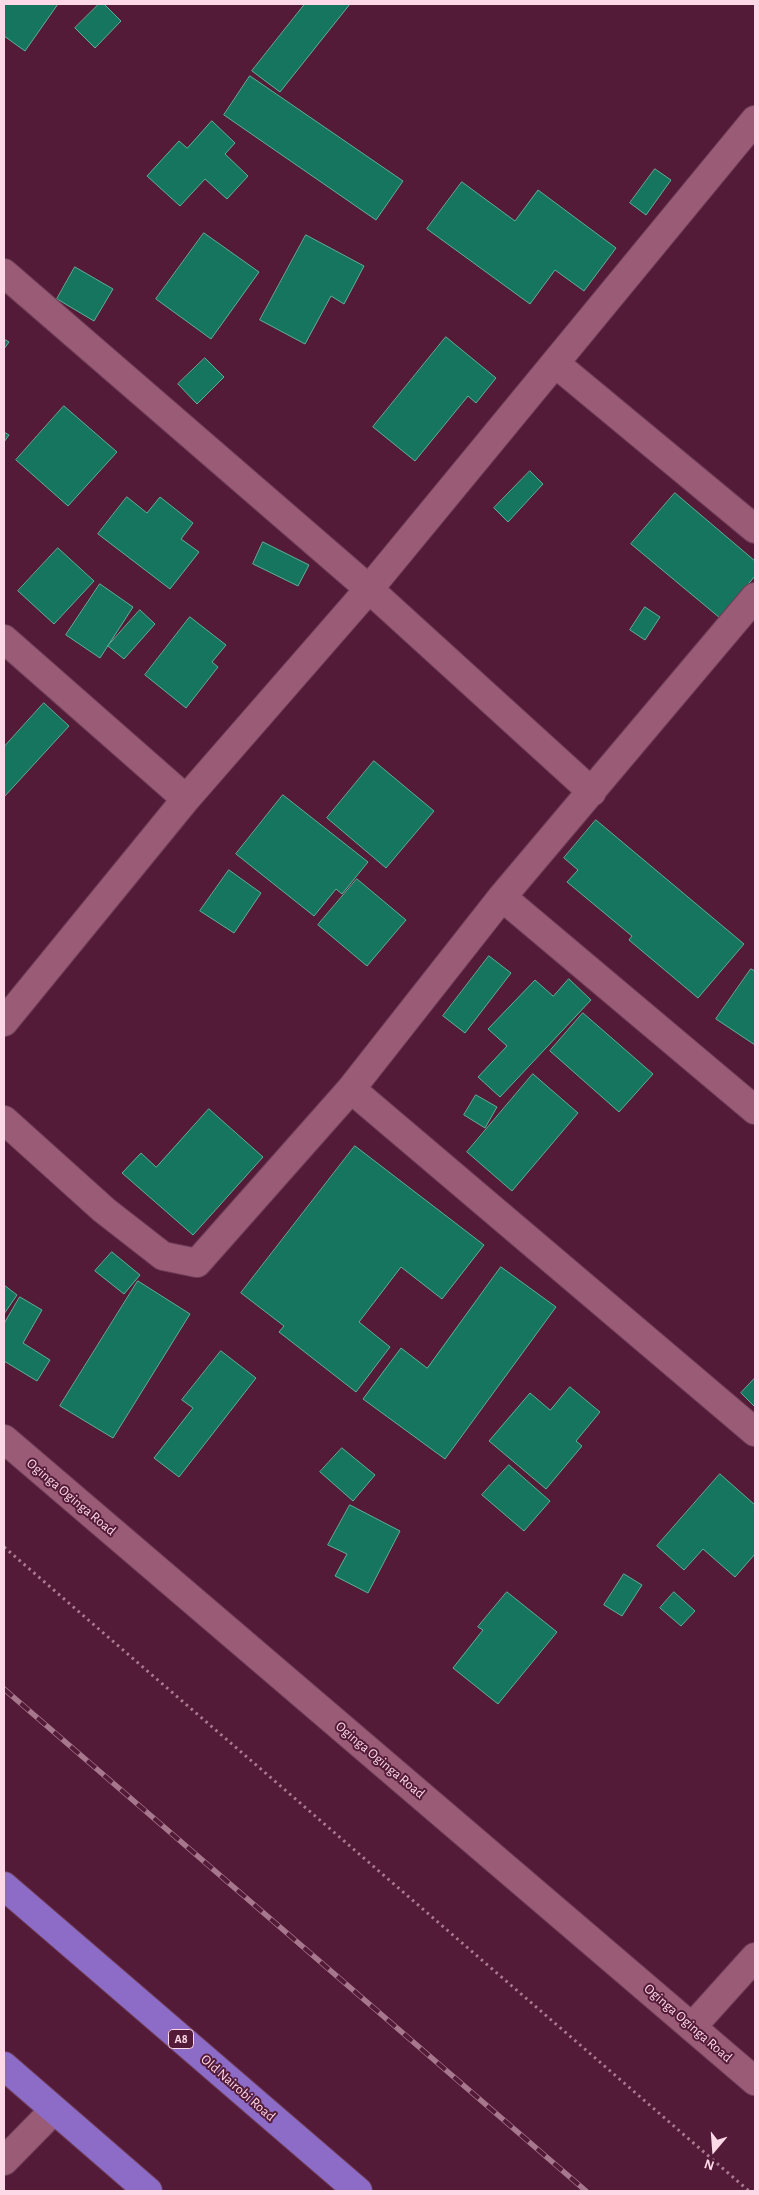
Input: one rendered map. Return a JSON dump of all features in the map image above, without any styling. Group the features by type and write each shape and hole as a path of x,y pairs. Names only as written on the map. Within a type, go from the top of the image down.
{"highway":[{"name":"Old Nairobi Road","path":"4,1886 358,2191"},
{"path":"4,2066 148,2191"}],"street":[{"path":"4,1022 186,799 369,589 755,120"},
{"path":"4,272 369,589 592,792"},
{"path":"556,364 755,529"},
{"path":"4,1120 104,1210 163,1256 197,1263 351,1089 502,897 755,597"},
{"path":"4,639 186,799"},
{"path":"502,897 755,1110"},
{"path":"351,1089 755,1432"},
{"name":"Oginga Oginga Road","path":"4,1439 755,2081"},
{"path":"692,2027 755,1957"},
{"path":"4,2161 54,2110"}],"path":[{"path":"4,1547 749,2191"}],"building":[{"path":"4,4 58,4 25,51 4,36"},
{"path":"99,4 104,4 121,21 95,48 75,28"},
{"path":"305,4 350,4 280,92 252,71"},
{"path":"250,76 403,181 376,220 224,115"},
{"path":"212,121 235,143 225,154 248,176 227,199 205,179 180,206 147,176 179,141 187,148"},
{"path":"655,169 671,180 646,215 630,203"},
{"path":"462,182 515,221 538,190 616,248 584,291 555,270 530,304 427,229"},
{"path":"204,233 259,272 211,339 156,299"},
{"path":"306,235 364,266 344,304 331,296 305,344 260,320"},
{"path":"75,267 113,289 94,321 57,299"},
{"path":"446,337 496,378 476,403 468,396 415,461 373,427"},
{"path":"4,339 9,342 4,349"},
{"path":"205,358 224,377 197,404 178,384"},
{"path":"64,406 117,452 68,506 16,460"},
{"path":"4,432 9,435 4,442"},
{"path":"530,471 543,484 508,522 494,508"},
{"path":"675,493 755,561 755,576 720,618 631,544"},
{"path":"127,497 147,513 160,497 193,523 181,539 199,552 170,589 98,534"},
{"path":"263,542 309,565 298,586 253,564"},
{"path":"58,548 94,581 54,624 18,591"},
{"path":"100,584 133,607 100,658 66,635"},
{"path":"645,607 660,617 645,640 630,630"},
{"path":"140,610 155,624 124,659 108,646"},
{"path":"190,617 226,645 212,662 218,667 186,708 145,675"},
{"path":"44,703 69,726 4,797 4,747"},
{"path":"374,761 434,811 386,868 327,818"},
{"path":"283,795 368,862 342,894 336,889 314,916 236,854"},
{"path":"596,820 744,944 698,998 629,940 632,936 567,882 578,870 564,858"},
{"path":"229,870 261,893 234,933 200,911"},
{"path":"357,879 406,920 367,966 318,925"},
{"path":"489,956 511,973 465,1033 443,1016"},
{"path":"751,969 755,971 755,1045 716,1019"},
{"path":"569,979 591,1000 500,1097 478,1077 507,1046 488,1029 535,980 553,996"},
{"path":"583,1013 653,1074 619,1112 550,1051"},
{"path":"533,1074 578,1113 512,1191 467,1152"},
{"path":"476,1095 497,1107 485,1128 464,1115"},
{"path":"209,1109 263,1157 193,1235 122,1173 141,1153 156,1167"},
{"path":"355,1146 484,1245 442,1299 401,1267 359,1322 390,1347 356,1392 279,1332 284,1326 241,1293"},
{"path":"112,1252 140,1275 124,1294 95,1271"},
{"path":"501,1267 556,1307 445,1459 363,1399 401,1348 427,1368"},
{"path":"138,1281 190,1314 113,1438 60,1406"},
{"path":"4,1285 17,1295 4,1314"},
{"path":"20,1297 42,1310 23,1343 50,1360 37,1381 4,1361 4,1324"},
{"path":"221,1351 256,1378 179,1477 154,1458 193,1408 182,1400"},
{"path":"755,1378 755,1407 741,1393"},
{"path":"570,1387 600,1412 576,1441 582,1446 546,1489 489,1441 530,1393 550,1410"},
{"path":"342,1448 375,1475 353,1501 320,1472"},
{"path":"509,1465 550,1501 524,1531 482,1495"},
{"path":"720,1474 755,1505 755,1554 735,1577 703,1549 684,1570 657,1546"},
{"path":"350,1505 400,1531 368,1593 335,1576 347,1554 328,1545"},
{"path":"624,1574 642,1585 622,1616 604,1605"},
{"path":"507,1592 557,1632 498,1704 453,1668 483,1630 478,1627"},
{"path":"674,1592 695,1611 681,1626 660,1608"}],"railway":[{"path":"4,1689 586,2191"}]}
